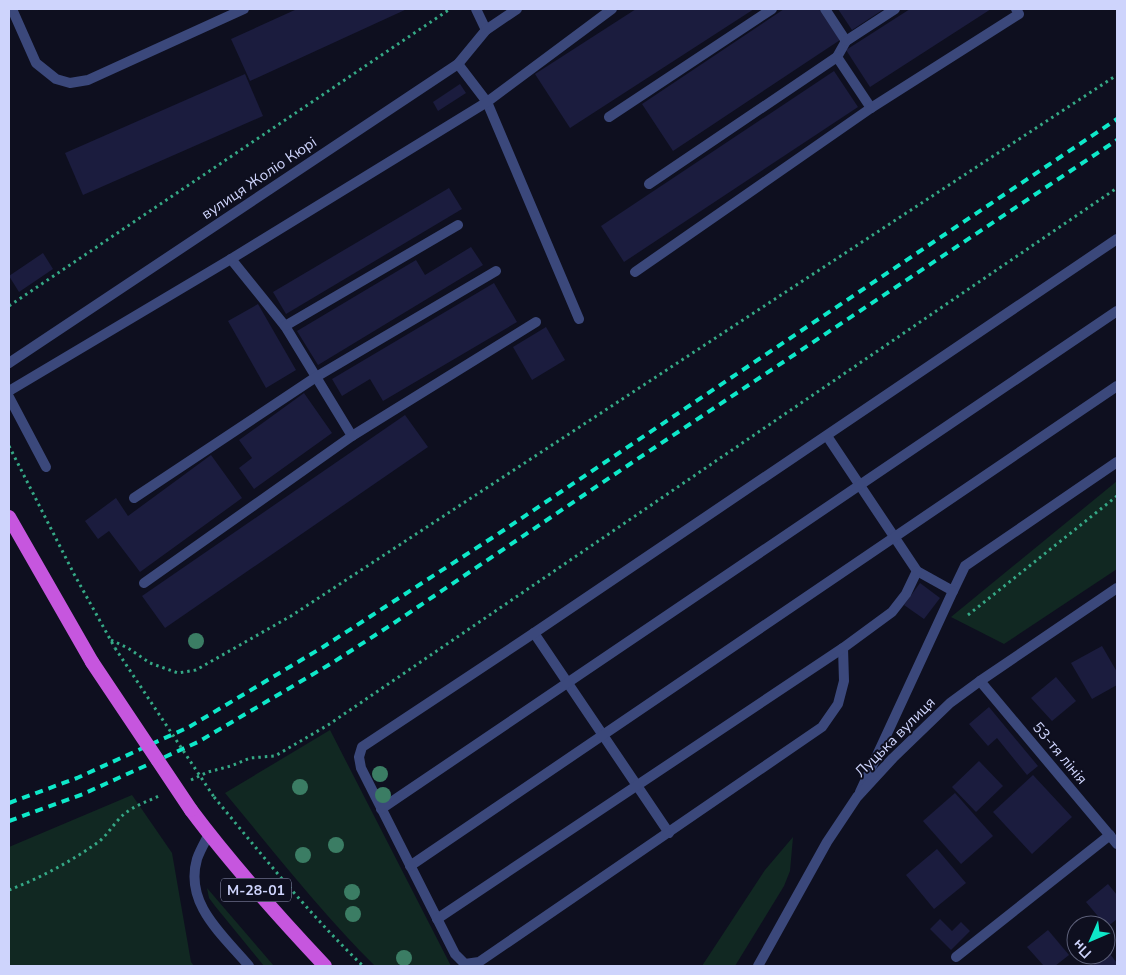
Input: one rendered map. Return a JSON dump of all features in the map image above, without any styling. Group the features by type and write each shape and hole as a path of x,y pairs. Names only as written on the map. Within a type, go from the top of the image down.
{"highway":[{"name":"М-28-01","path":"9,517 92,662 191,810 276,914 325,966"}],"street":[{"path":"12,9 36,63 56,79 70,83 88,80 244,9"},
{"path":"476,9 486,30"},
{"name":"вулиця Жоліо Кюрі","path":"9,363 458,64 486,30 517,9"},
{"path":"9,391 231,259 487,102 612,9"},
{"path":"609,117 772,9"},
{"path":"825,9 846,40"},
{"path":"649,184 837,57 846,40 895,9"},
{"path":"635,272 871,108 1019,14 1016,9"},
{"path":"837,57 871,108"},
{"path":"458,64 487,102 579,319"},
{"path":"285,326 458,225"},
{"path":"844,648 844,681 838,704 822,727 479,962 465,964 455,954 361,768 359,758 362,747 827,436 1117,239"},
{"path":"231,259 285,326 352,436"},
{"path":"134,498 316,377 496,271"},
{"path":"381,809 1117,311"},
{"path":"144,583 352,436 536,322"},
{"path":"410,866 1117,386"},
{"path":"9,397 46,467"},
{"path":"827,436 917,571 953,591"},
{"path":"858,797 965,566 1117,462"},
{"path":"437,919 844,648 892,612 906,594 917,571"},
{"name":"Луцька вулиця","path":"758,966 827,842 858,797 892,758 950,703 1117,588"},
{"path":"534,633 669,832"},
{"name":"53-тя лінія","path":"980,681 1117,844"},
{"path":"209,834 197,859 194,881 198,903 212,923 249,966"},
{"path":"956,957 1110,835"}],"path":[{"path":"9,306 450,9"},
{"path":"111,640 128,648 150,663 178,673 196,670 291,616 1117,75"},
{"path":"183,784 208,772 250,758 275,756 328,725 1117,188"},
{"path":"9,446 74,574 115,648 214,797 288,887 339,943 363,966"},
{"path":"968,615 1117,496"},
{"path":"9,890 36,880 72,859 100,841 110,827 125,813 166,792"}],"green space":[{"path":"1117,481 1117,569 1004,644 951,617"},
{"path":"330,730 451,966 375,966 317,903 225,793"},
{"path":"132,795 172,853 191,962 194,966 9,966 9,847"},
{"path":"793,837 790,871 784,886 735,966 702,966 765,870"},
{"path":"207,888 274,966 264,966 209,898"}],"building":[{"path":"297,9 407,9 250,81 231,39"},
{"path":"636,9 754,9 570,128 535,74"},
{"path":"784,9 819,9 840,40 673,151 642,104"},
{"path":"838,9 884,9 852,30"},
{"path":"910,9 991,9 870,87 846,50"},
{"path":"834,71 858,107 624,262 601,226"},
{"path":"245,74 263,116 83,195 65,153"},
{"path":"460,84 466,93 438,111 433,102"},
{"path":"449,188 462,209 286,314 273,292"},
{"path":"471,247 483,265 318,365 297,331 416,260 425,275"},
{"path":"43,253 53,269 19,292 9,276"},
{"path":"494,283 517,322 383,401 370,379 342,396 332,379"},
{"path":"258,304 296,370 266,388 228,321"},
{"path":"546,327 565,360 532,380 513,347"},
{"path":"304,393 332,433 254,489 239,468 252,458 239,440"},
{"path":"405,415 428,447 165,628 142,596"},
{"path":"211,455 242,498 140,572 109,531 98,539 85,521 116,498 128,516"},
{"path":"920,583 940,598 924,619 904,605"},
{"path":"1102,646 1117,672 1117,685 1092,699 1071,663"},
{"path":"1056,677 1076,701 1052,721 1031,698"},
{"path":"989,707 1038,766 1027,775 997,738 988,746 969,724"},
{"path":"979,761 1003,786 976,812 952,787"},
{"path":"1033,775 1072,817 1032,854 993,812"},
{"path":"955,793 993,836 961,864 923,821"},
{"path":"937,849 966,883 934,909 906,875"},
{"path":"1108,884 1117,895 1117,919 1116,915 1097,915 1086,902"},
{"path":"940,919 952,931 961,922 970,931 951,950 930,929"},
{"path":"1048,930 1066,951 1066,957 1055,966 1044,966 1027,947"},
{"path":"1116,962 1117,963 1116,966 1095,966 1116,965"}],"railway":[{"path":"9,803 77,778 189,727 323,647 498,534 1117,119"},
{"path":"9,821 83,794 198,742 332,663 1117,140"}]}
